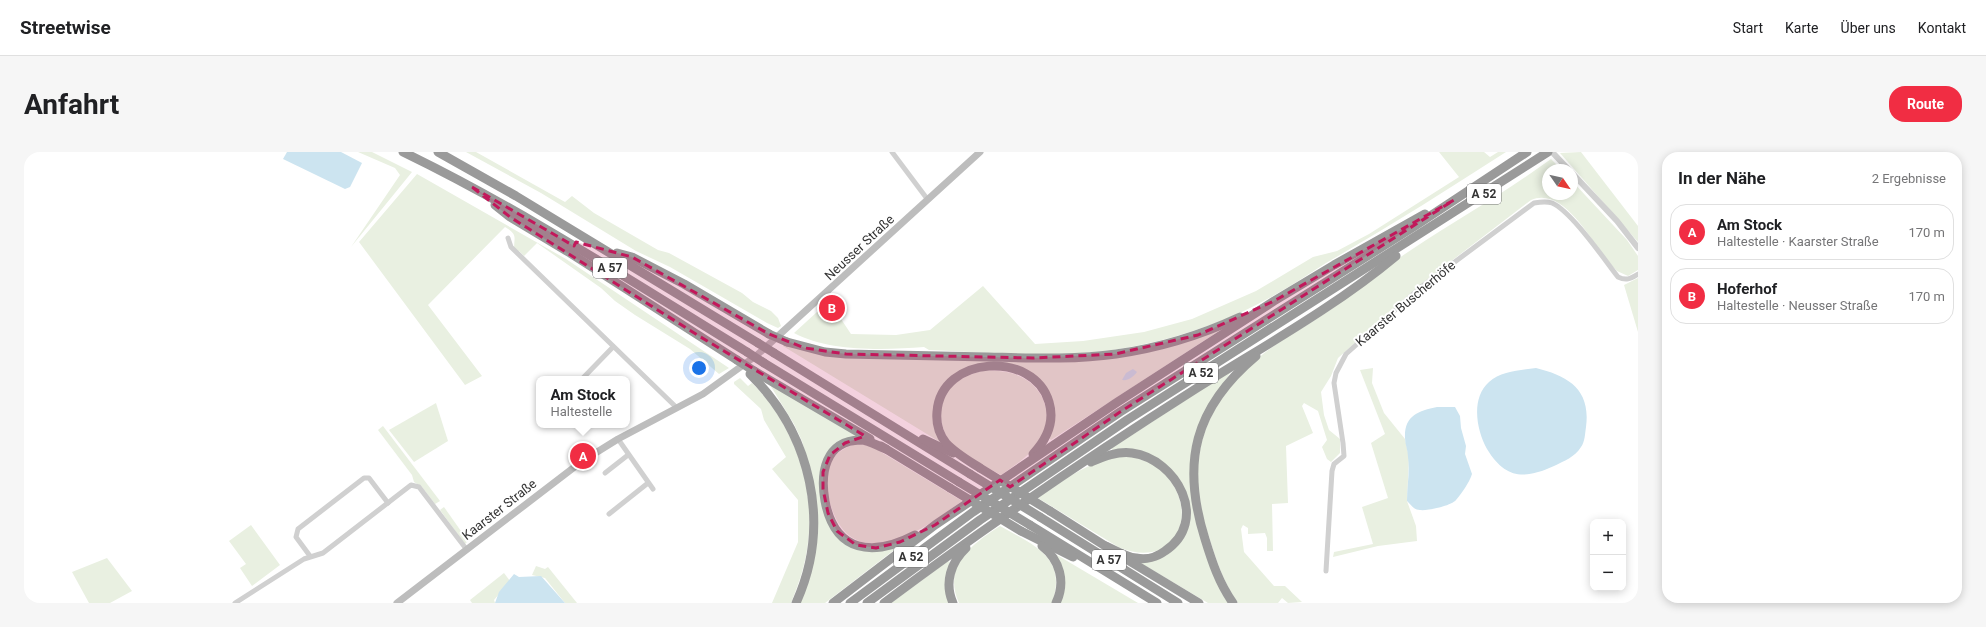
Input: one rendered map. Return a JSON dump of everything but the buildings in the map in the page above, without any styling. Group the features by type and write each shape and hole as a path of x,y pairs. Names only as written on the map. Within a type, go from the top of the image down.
{"highway":[{"name":"A 57","path":"403,152 472,187 600,262 1157,603"},
{"name":"A 52","path":"850,603 973,512 1114,416 1416,226 1527,152"},
{"name":"A 52","path":"867,603 980,520 1127,420 1425,232 1548,152"},
{"name":"A 57","path":"439,153 516,196 607,250 1178,603"},
{"path":"472,187 510,217 570,253 752,372 886,449 1031,538 1050,552 1058,568 1061,586 1056,603"},
{"path":"833,603 935,525 1016,470 1274,301 1411,221 1454,200"},
{"path":"884,603 978,535 1132,430 1346,293 1393,259 1425,232"},
{"path":"607,250 632,257 690,287 769,334 787,342 825,352 846,354 1033,358 1091,357 1154,347 1198,335 1274,301"},
{"path":"1233,603 1218,579 1199,521 1194,490 1195,456 1203,423 1217,397 1225,386 1246,364 1285,333"},
{"path":"1016,470 1035,452 1047,436 1052,419 1051,409 1045,392 1030,376 1008,368 986,366 966,371 952,381 940,397 936,416 941,436 953,449 980,468 1198,603"},
{"path":"752,372 783,413 801,449 811,484 814,503 813,539 807,575 796,603"},
{"path":"882,420 969,461"},
{"path":"886,449 870,442 853,440 837,448 830,455 825,463 822,481 828,513 834,527 846,540 866,547 876,548 900,542 935,525"},
{"path":"1068,473 1111,454 1131,452 1160,464 1168,471 1182,491 1187,506 1186,523 1182,533 1170,548 1153,557 1137,558 1106,546"},
{"path":"953,603 949,589 951,569 958,556 978,535"},
{"path":"1031,538 1112,575"}],"main road":[{"name":"Neusser Straße","path":"735,372 786,331 980,152"},
{"name":"Kaarster Straße","path":"397,603 561,477 618,439 703,394 735,372"}],"street":[{"path":"892,152 928,200"},
{"path":"1552,152 1564,164"},
{"path":"1578,180 1617,221 1638,248"},
{"name":"Kaarster Buscherhöfe","path":"1326,571 1332,471 1334,464 1344,456 1344,443 1334,384 1340,363 1356,344 1421,287 1534,203 1552,203 1561,208 1618,277 1624,280 1631,279 1638,274"},
{"path":"508,238 511,247 676,408"},
{"path":"585,376 613,347"},
{"path":"618,439 653,489"},
{"path":"605,473 628,455"},
{"path":"310,556 296,537 298,529 364,478 369,478 388,503"},
{"path":"609,514 648,483"},
{"path":"235,603 244,601 310,556 323,553 411,485 419,487 467,550"}],"highlighted area":[{"path":"472,187 574,246 576,242 632,257 769,334 805,348 846,354 1033,358 1115,354 1198,335 1274,301 1454,200 1120,412 1010,487 1000,480 935,525 900,542 876,548 856,545 837,531 828,513 823,489 823,472 830,455 845,443 865,436 699,336 510,217"}],"green space":[{"path":"358,152 372,152 412,172 351,247 400,175 395,168"},
{"path":"466,152 476,152 565,202 572,196 594,213 658,250 669,253 742,293 753,302 771,311 778,318 781,326 778,328 767,323 670,267 636,251 541,193"},
{"path":"1439,152 1484,152 1490,157 1498,152 1506,152 1284,290 1229,318 1194,331 1158,341 1114,350 1061,354 1008,354 929,350 924,347 875,349 840,347 824,344 794,333 817,312 839,307 837,313 851,334 896,335 930,330 983,286 1035,344 1083,341 1144,332 1192,319 1256,291 1313,257 1337,251 1369,234 1459,177"},
{"path":"1581,152 1638,226 1638,242 1578,174 1578,164 1570,164 1560,153"},
{"path":"1551,159 1556,164 1544,164"},
{"path":"1542,165 1542,198 1531,200 1420,285 1338,358 1331,376 1321,392 1324,415 1329,430 1340,439 1340,453 1331,462 1327,459 1322,447 1327,440 1318,411 1304,403 1302,406 1313,433 1286,446 1288,503 1272,504 1273,551 1267,551 1267,538 1265,533 1248,534 1248,528 1243,525 1241,529 1244,552 1274,586 1285,586 1302,602 1288,603 1282,598 1278,603 1238,603 1220,570 1201,508 1198,484 1198,460 1203,438 1211,417 1223,397 1238,378 1257,359 1274,346 1330,310 1401,257"},
{"path":"417,174 566,259 729,368 719,374 690,349 635,315 615,301 601,288 537,243 524,256 519,251 518,253 514,250 514,234 505,227 428,305 482,376 465,385 359,242"},
{"path":"1578,187 1627,240 1638,256 1638,270 1628,276 1617,271 1608,262 1579,222 1557,202 1550,200 1578,200"},
{"path":"1638,278 1638,332 1624,285"},
{"path":"1222,329 1051,440 1049,438 1045,387 993,363 941,389 940,442 783,346 783,344 810,352 1067,361"},
{"path":"1373,368 1372,383 1384,413 1405,439 1409,457 1407,501 1416,526 1417,541 1378,546 1333,557 1334,552 1373,544 1362,507 1388,498 1371,443 1385,434 1360,370"},
{"path":"986,370 1011,373 1027,381 1040,394 1046,410 1047,419 1045,428 1042,437 1034,449 1001,475 966,455 953,445 945,434 941,420 942,405 947,391 960,380 977,372"},
{"path":"1232,370 1208,408 1191,489 1229,603 1208,603 1139,562 1161,558 1173,550 1188,527 1190,509 1165,464 1140,450 1112,451 1112,448"},
{"path":"740,378 748,386 752,383 779,416 798,456 804,477 810,520 808,542 802,573 791,603 772,603 798,542 798,500 772,469 786,457 764,420 761,409 734,384 734,382"},
{"path":"770,385 858,436 822,464 819,477 820,496 845,542 898,547 825,603 798,603 809,575 813,481 802,441 794,424"},
{"path":"436,403 448,441 414,462 389,430"},
{"path":"383,426 440,501 435,504 422,487 414,482 412,475 378,430"},
{"path":"856,444 871,446 962,501 923,528 901,538 878,543 868,543 851,537 839,525 835,517 827,490 827,481 830,465 834,458 839,452"},
{"path":"1112,457 1134,457 1155,465 1171,482 1179,499 1182,515 1179,530 1170,542 1158,550 1141,553 1120,548 1038,498 1072,475 1099,461"},
{"path":"444,507 468,541 465,544 440,510"},
{"path":"251,525 280,565 252,586 240,568 246,564 229,541"},
{"path":"1000,526 1035,547 1044,554 1051,563 1055,574 1056,587 1052,603 959,603 955,590 954,578 957,567 963,557 979,540"},
{"path":"1057,555 1138,603 1059,603"},
{"path":"107,558 132,591 110,603 89,603 72,572"},
{"path":"948,561 950,562 945,580 950,603 891,603"},
{"path":"536,566 545,569 548,567 577,603 565,603 545,578 532,575"},
{"path":"504,573 510,581 494,600 495,603 472,603 470,600"}],"water":[{"path":"287,152 341,152 362,163 350,187 345,189 283,159"},
{"path":"1536,368 1548,371 1567,380 1575,386 1581,394 1585,403 1587,414 1585,437 1579,450 1572,456 1554,466 1525,475 1517,474 1501,467 1487,449 1478,423 1478,405 1483,389 1494,378 1505,373"},
{"path":"1133,369 1137,372 1134,376 1122,380 1126,373"},
{"path":"1437,407 1455,407 1460,416 1461,428 1466,446 1465,454 1472,474 1465,488 1453,502 1433,509 1418,510 1407,501 1409,468 1405,431 1407,424 1418,413"},
{"path":"514,574 519,577 541,576 565,603 495,603 499,592"}],"place":[{"name":"Hoferhof","path":"832,308"},
{"name":"Am Stock","path":"583,456"}]}
